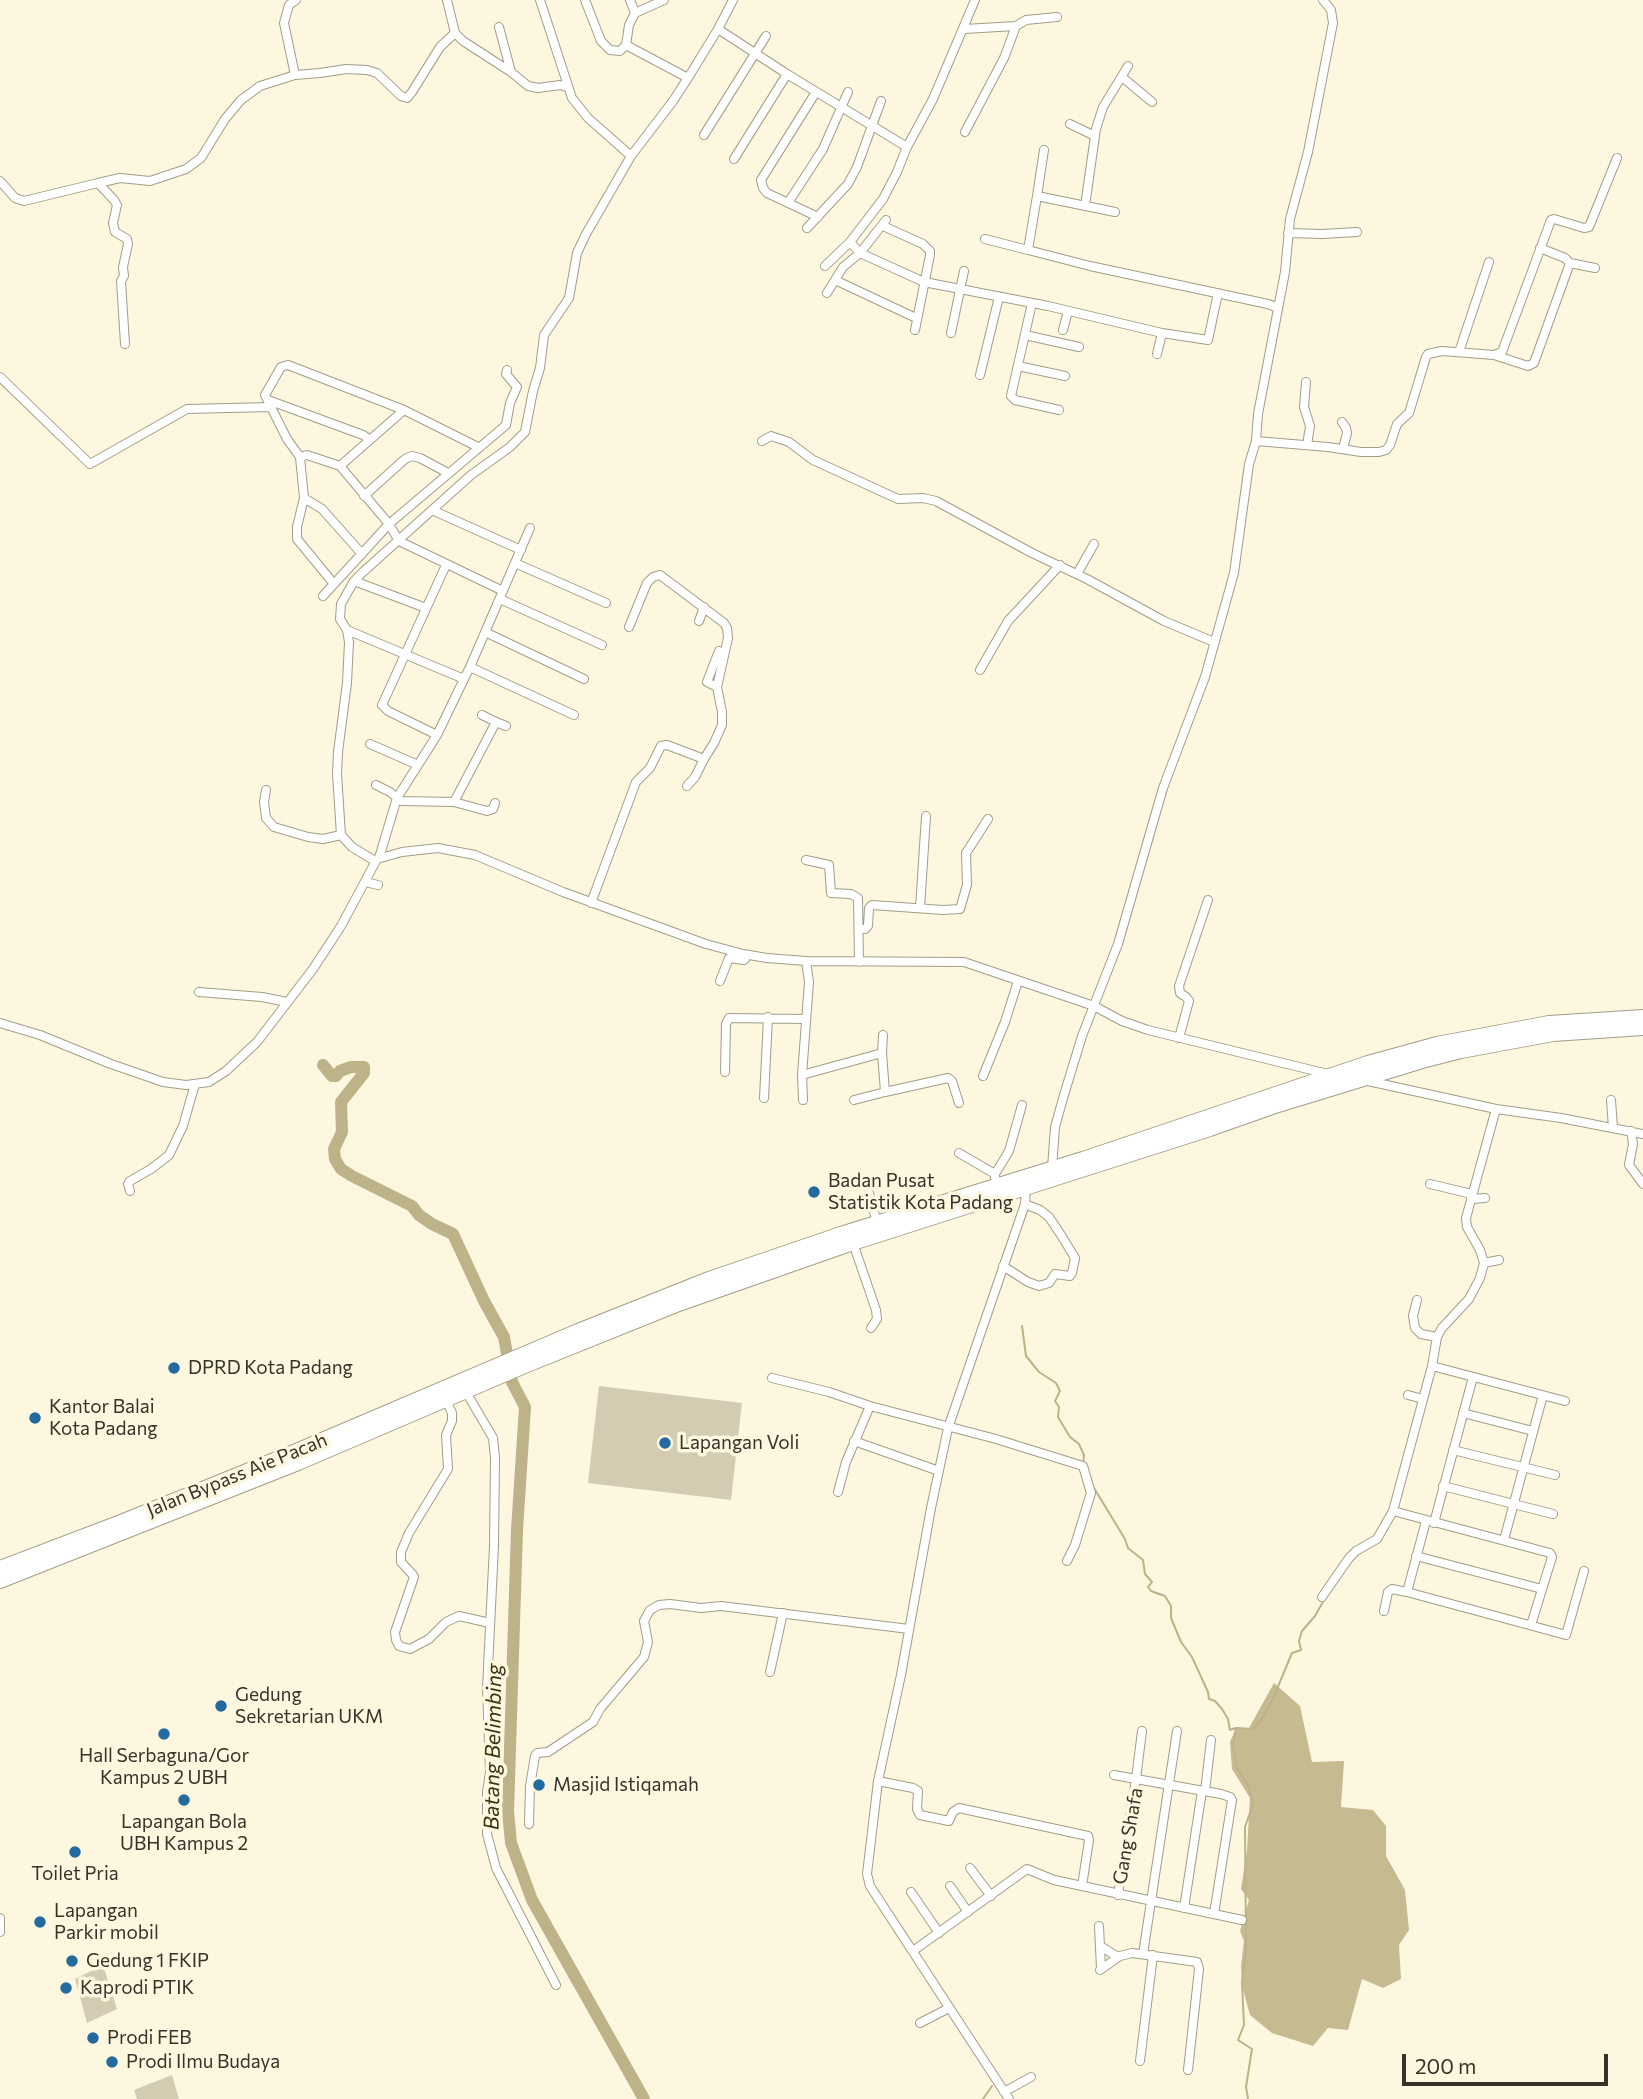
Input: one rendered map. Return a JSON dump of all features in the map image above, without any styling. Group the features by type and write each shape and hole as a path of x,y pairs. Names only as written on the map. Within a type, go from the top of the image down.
{"highway":[{"path":"0,1581 286,1468 446,1400 533,1349 709,1279 877,1223 893,1224 1026,1188 1360,1079 1383,1066 1455,1040 1568,1021 1643,1017"},
{"path":"470,1386 676,1305 853,1243 995,1180 1052,1168 1276,1093 1335,1076 1553,1034 1643,1028"},
{"name":"Jalan Bypass Aie Pacah","path":"0,1568 470,1386"}],"street":[{"path":"295,75 284,23 289,5 296,0"},
{"path":"447,0 455,33 463,41 533,88 559,85 567,87"},
{"path":"540,0 572,98 588,118 631,156"},
{"path":"585,0 601,41 615,52 626,45 629,25 635,13 664,0"},
{"path":"630,0 635,13"},
{"path":"323,596 362,554 432,510 526,432 544,335 569,298 577,253 586,234 631,156 673,102 733,0"},
{"path":"825,266 866,224 883,199 933,99 975,0"},
{"path":"1052,1168 1055,1127 1082,1036 1118,944 1163,788 1205,677 1234,573 1249,464 1285,272 1290,219 1304,170 1333,23 1332,10 1323,0"},
{"path":"964,29 1016,26 1026,20 1057,18"},
{"path":"965,132 1004,58 1016,26"},
{"path":"499,27 511,72"},
{"path":"718,29 786,74 907,147"},
{"path":"0,181 15,198 24,201 120,178 150,181 186,169 201,158 225,119 241,100 260,86 295,75 346,69 367,70 387,80 396,92 407,98 440,47 455,33"},
{"path":"704,135 766,36"},
{"path":"626,45 688,78"},
{"path":"1084,206 1095,136 1103,107 1128,66"},
{"path":"734,159 786,74"},
{"path":"1122,77 1152,102"},
{"path":"816,92 761,180 767,193 818,217"},
{"path":"788,203 823,149 848,92"},
{"path":"807,228 848,184 858,167 881,101"},
{"path":"1070,124 1095,136"},
{"path":"1028,250 1044,150"},
{"path":"1494,355 1502,352 1551,220 1584,228 1589,226 1616,158"},
{"path":"98,183 117,205 113,223 115,232 127,239 124,276 121,281 125,344"},
{"path":"1037,196 1115,212"},
{"path":"827,293 844,267 860,253 884,223 928,247 930,255 915,330"},
{"path":"1288,233 1357,232"},
{"path":"985,239 1090,266 1278,308"},
{"path":"850,242 860,253 924,282 1162,333 1208,340 1218,293"},
{"path":"1540,248 1570,262 1595,268"},
{"path":"1459,352 1489,262"},
{"path":"1255,441 1362,452 1386,450 1396,424 1409,413 1429,354 1435,351 1494,355 1532,365 1570,262"},
{"path":"951,333 964,271"},
{"path":"835,280 916,318"},
{"path":"980,375 999,297"},
{"path":"1032,303 1012,398 1059,410"},
{"path":"1063,330 1068,311"},
{"path":"1157,354 1162,333"},
{"path":"1025,335 1079,347"},
{"path":"334,584 297,539 304,498 300,457 287,439 265,395 281,367 288,366 404,410 478,447"},
{"path":"1018,366 1065,376"},
{"path":"507,370 506,374 517,387 510,403 506,425 447,473 394,532 354,581 339,613 349,642 337,774 341,835 352,847 377,860 421,849 450,849 475,855 591,903 706,944 743,954 806,961 956,961 1094,1006 1136,1026 1179,1038 1335,1076 1360,1079 1496,1110 1561,1118 1643,1134"},
{"path":"0,377 90,464 187,409 270,403 369,439"},
{"path":"1306,382 1304,407 1310,426 1307,445"},
{"path":"340,466 404,410"},
{"path":"1342,422 1347,433 1343,449"},
{"path":"762,441 771,436 789,442 813,460 898,499 923,498 936,501 1164,621 1214,642"},
{"path":"300,457 307,455 340,466 394,532 446,565 602,645"},
{"path":"364,496 411,456 447,473"},
{"path":"304,498 322,509 362,554"},
{"path":"432,510 521,550"},
{"path":"0,1023 40,1035 138,1074 176,1084 209,1082 243,1056 313,970 377,860 397,798 437,736 530,528"},
{"path":"1077,574 1094,544"},
{"path":"515,563 606,603"},
{"path":"437,736 382,706 446,565"},
{"path":"980,670 1008,621 1060,565"},
{"path":"629,627 647,583 656,575 704,607 724,623 729,632 717,687 722,725 715,743 687,786"},
{"path":"354,581 426,608"},
{"path":"699,621 704,607"},
{"path":"347,630 464,679"},
{"path":"485,632 584,679"},
{"path":"717,687 707,682 719,651"},
{"path":"470,667 574,715"},
{"path":"482,715 506,726"},
{"path":"454,802 496,722"},
{"path":"370,744 418,765"},
{"path":"591,903 636,782 650,768 661,746 667,745 704,759"},
{"path":"376,785 406,802 454,802 487,811 493,809 495,803"},
{"path":"265,790 266,818 274,827 315,838 334,838 341,835"},
{"path":"920,908 926,816"},
{"path":"859,929 868,926 869,908 872,905 960,909 967,885 966,853 988,818"},
{"path":"806,860 829,865 832,893 851,894 858,898 859,962"},
{"path":"365,882 378,885"},
{"path":"1179,1038 1189,1001 1180,993 1180,981 1209,900"},
{"path":"720,981 729,958 744,960 743,954"},
{"path":"803,1100 808,982 806,961"},
{"path":"983,1076 1018,981"},
{"path":"199,992 262,997 287,1002"},
{"path":"725,1072 726,1020 732,1017 806,1019"},
{"path":"764,1098 768,1017"},
{"path":"883,1035 885,1092"},
{"path":"802,1074 882,1053"},
{"path":"854,1100 948,1078 952,1081 959,1103"},
{"path":"130,1191 130,1181 169,1155 183,1126 195,1084"},
{"path":"1611,1100 1613,1128"},
{"path":"959,1153 995,1180 1009,1151 1022,1105"},
{"path":"1322,1597 1349,1558 1377,1539 1393,1511 1432,1366 1437,1337 1469,1299 1480,1278 1484,1263 1467,1227 1466,1218 1496,1110"},
{"path":"1631,1132 1633,1144 1629,1165 1643,1184"},
{"path":"1430,1184 1471,1197 1485,1198"},
{"path":"1026,1188 1025,1204 948,1428 878,1781 867,1879 1007,2096 1031,2077"},
{"path":"869,1193 877,1223"},
{"path":"1003,1266 1039,1286 1049,1283 1055,1274 1070,1276 1072,1273 1075,1258 1049,1217 1025,1204"},
{"path":"853,1243 876,1310 877,1319 871,1328"},
{"path":"1484,1263 1499,1260"},
{"path":"1417,1300 1413,1316 1415,1328 1421,1334 1437,1337"},
{"path":"1432,1366 1566,1401"},
{"path":"1407,1592 1416,1556 1443,1486 1472,1377"},
{"path":"772,1378 996,1439 1083,1466 1091,1493 1075,1545 1067,1561"},
{"path":"470,1386 493,1438 495,1458 487,1688 490,1772 487,1792 488,1834 496,1868 556,1985"},
{"path":"1408,1395 1423,1399"},
{"path":"1504,1540 1542,1395"},
{"path":"446,1400 452,1413 452,1421 446,1435 448,1469 401,1552 401,1562 414,1577 395,1637 399,1646 410,1649 429,1639 446,1622 459,1616 490,1623"},
{"path":"838,1492 854,1441 870,1406"},
{"path":"1463,1413 1533,1431"},
{"path":"854,1441 939,1471"},
{"path":"1453,1450 1555,1475"},
{"path":"1443,1486 1553,1514"},
{"path":"1393,1511 1552,1554 1531,1625"},
{"path":"1416,1556 1542,1589"},
{"path":"1384,1611 1388,1590 1407,1592 1566,1635 1584,1571"},
{"path":"529,1824 534,1756 548,1752 593,1722 600,1709 641,1664 648,1648 644,1622 650,1610 659,1605 701,1608 721,1605 909,1629"},
{"path":"770,1672 783,1613"},
{"path":"1114,1775 1136,1779 1142,1731"},
{"path":"1143,1954 1177,1731"},
{"path":"1184,1908 1211,1740"},
{"name":"Gang Shafa","path":"1118,1895 1136,1779 1221,1794 1232,1799 1214,1914"},
{"path":"878,1781 918,1791 917,1809 920,1815 949,1821 954,1810 959,1808 1088,1836 1082,1886"},
{"path":"970,1868 991,1896"},
{"path":"913,1951 1027,1869 1054,1880 1242,1920"},
{"path":"950,1886 968,1912"},
{"path":"911,1892 939,1933"},
{"path":"0,1918 0,1932"},
{"path":"1099,1926 1100,1970 1126,1954 1153,1955 1199,1964 1188,2070"},
{"path":"1100,1946 1118,1957"},
{"path":"1140,2061 1153,1955"},
{"path":"920,2022 949,2008"}],"shaded area":[{"name":"Lapangan Voli","path":"599,1386 742,1403 731,1500 588,1483"},
{"path":"1274,1683 1300,1706 1312,1762 1344,1761 1341,1807 1373,1810 1386,1826 1386,1856 1405,1890 1409,1930 1399,1945 1401,1979 1383,1988 1362,1979 1348,2030 1328,2028 1313,2046 1272,2033 1250,2015 1242,1986 1244,1941 1240,1931 1249,1900 1241,1889 1247,1850 1250,1798 1232,1769 1230,1742 1236,1728 1249,1728"},
{"path":"103,1965 117,2009 87,2023 75,1979"},
{"path":"172,2075 179,2099 137,2099 134,2090"}],"waterway":[{"name":"Batang Belimbing","path":"323,1065 332,1076 351,1067 364,1067 364,1073 341,1102 342,1132 334,1149 335,1159 341,1169 412,1206 432,1224 453,1234 504,1337 512,1382 525,1407 517,1530 508,1811 511,1843 532,1900 644,2099"},
{"path":"1022,1326 1026,1356 1039,1372 1056,1383 1060,1391 1055,1401 1059,1407 1058,1417 1070,1437 1079,1444 1084,1455 1083,1464"},
{"path":"1094,1488 1128,1548 1143,1560 1145,1574 1152,1582 1148,1587 1151,1591 1165,1596 1171,1606 1171,1618 1181,1642 1192,1657 1209,1699 1222,1709 1230,1730 1236,1728 1233,1746 1237,1768 1248,1785 1253,1804 1245,1827 1246,1949 1242,1983 1244,2025 1238,2040 1252,2049 1246,2087 1248,2099"},
{"path":"1340,1576 1352,1560"},
{"path":"1237,1728 1253,1729 1262,1719 1292,1653 1301,1650 1299,1641 1302,1631 1324,1600"},
{"path":"983,2099 992,2086"}],"place":[{"name":"Badan Pusat Statistik Kota Padang","path":"814,1192"},
{"name":"DPRD Kota Padang","path":"174,1368"},
{"name":"Kantor Balai Kota Padang","path":"35,1418"},
{"name":"Lapangan Voli","path":"665,1443"},
{"name":"Gedung Sekretarian UKM","path":"221,1706"},
{"name":"Hall Serbaguna/Gor Kampus 2 UBH","path":"164,1734"},
{"name":"Masjid Istiqamah","path":"539,1785"},
{"name":"Lapangan Bola UBH Kampus 2","path":"184,1800"},
{"name":"Toilet Pria","path":"75,1852"},
{"name":"Lapangan Parkir mobil","path":"40,1922"},
{"name":"Gedung 1 FKIP","path":"72,1961"},
{"name":"Kaprodi PTIK","path":"66,1988"},
{"name":"Prodi FEB","path":"93,2038"},
{"name":"Prodi Ilmu Budaya","path":"112,2062"}]}
